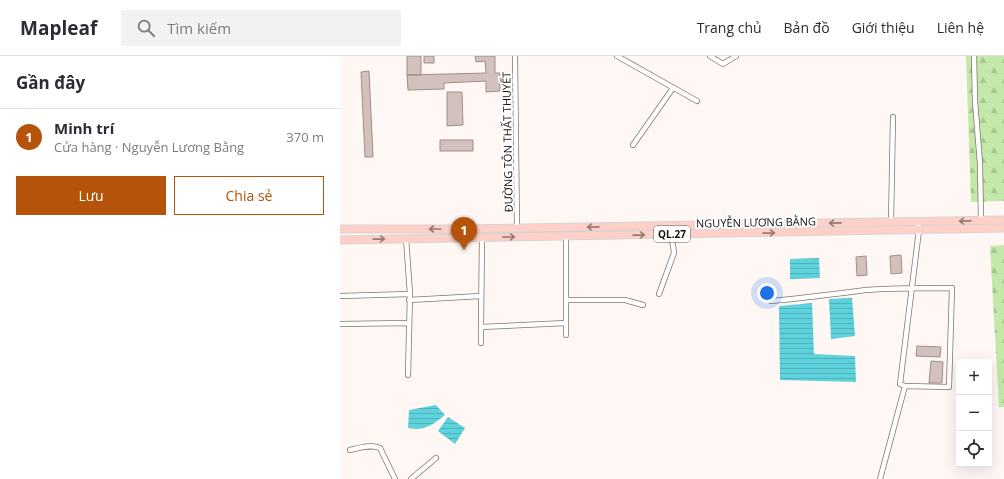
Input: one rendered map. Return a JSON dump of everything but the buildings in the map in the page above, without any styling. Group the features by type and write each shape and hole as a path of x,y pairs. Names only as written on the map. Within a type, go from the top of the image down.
{"main road":[{"name":"NGUYỄN LƯƠNG BẰNG","path":"340,230 1004,220"},
{"name":"NGUYỄN LƯƠNG BẰNG","path":"340,240 1004,228"},
{"path":"459,229 459,238"}],"street":[{"name":"ĐƯỜNG TÔN THẤT THUYẾT","path":"515,56 517,228"},
{"path":"617,56 697,101"},
{"path":"710,56 723,64 736,56"},
{"path":"974,56 975,101 980,164 981,221"},
{"path":"633,145 673,88"},
{"path":"891,222 894,117"},
{"path":"771,301 866,290 911,288 952,288 949,387 905,386 900,384 911,288 918,230 918,222"},
{"path":"659,294 674,253 670,234"},
{"path":"566,236 566,335"},
{"path":"481,343 482,237"},
{"path":"406,238 410,294 408,375"},
{"path":"340,296 410,294"},
{"path":"410,300 481,296"},
{"path":"566,300 625,300 643,305"},
{"path":"340,324 409,323"},
{"path":"481,327 566,323"},
{"path":"880,479 905,386"},
{"path":"350,450 370,447 380,448 395,479"},
{"path":"411,479 436,458"}],"green space":[{"path":"966,56 1004,56 1004,201 971,202"},
{"path":"1004,245 1004,407 999,407 990,246"}],"water":[{"path":"819,258 820,278 790,279 790,259"},
{"path":"852,298 855,336 831,339 829,299"},
{"path":"812,303 814,354 855,356 856,382 780,380 779,306"},
{"path":"436,405 445,415 436,422 424,428 408,428 409,410"},
{"path":"448,417 465,428 455,444 438,431"}],"place":[{"name":"Minh trí","path":"464,250"}]}
